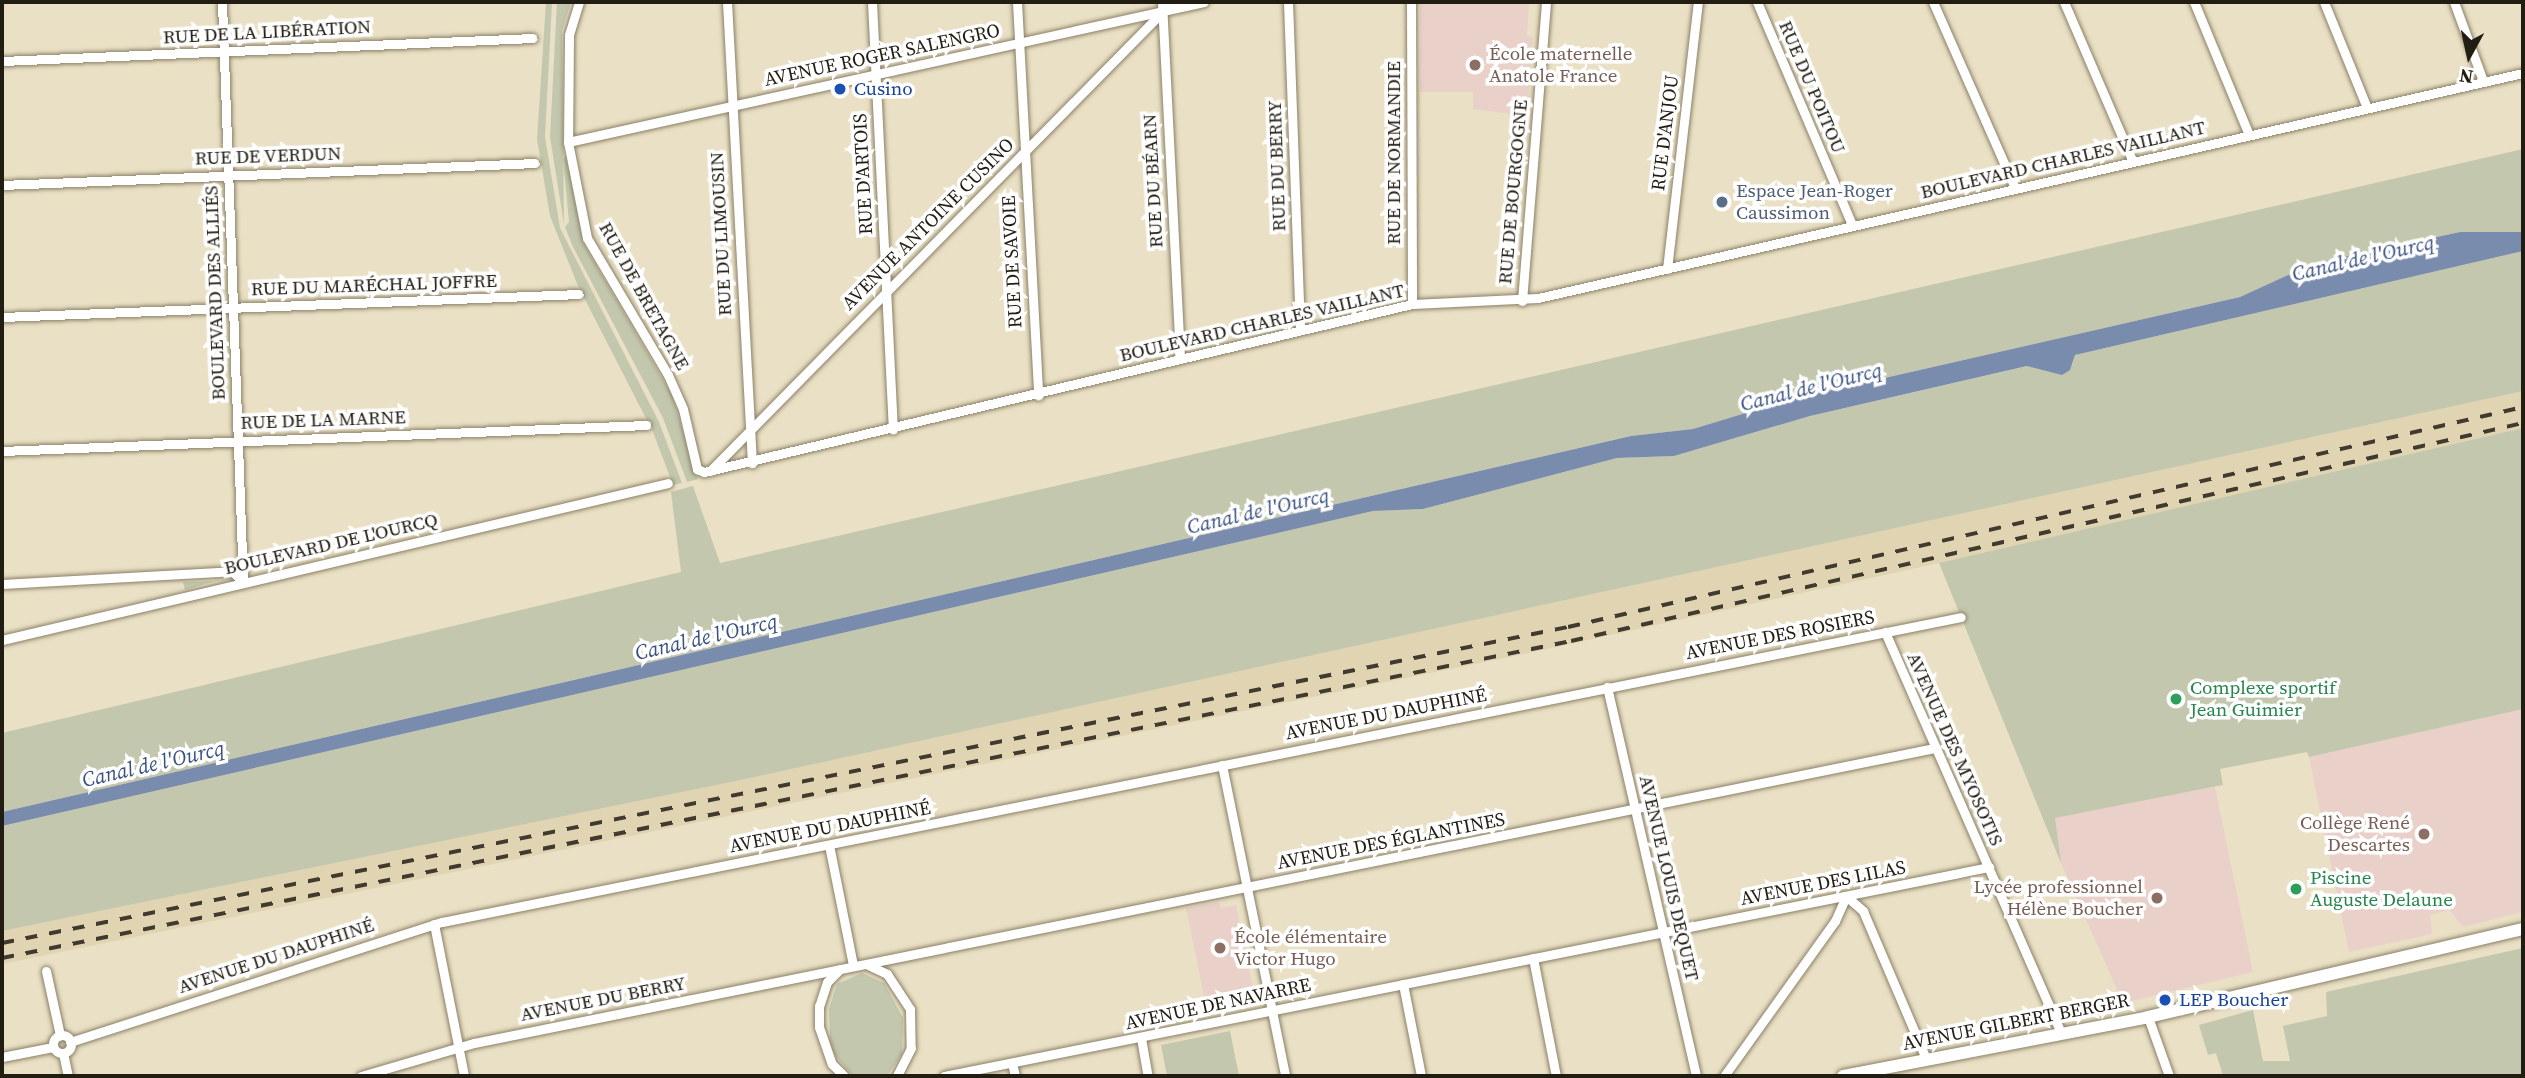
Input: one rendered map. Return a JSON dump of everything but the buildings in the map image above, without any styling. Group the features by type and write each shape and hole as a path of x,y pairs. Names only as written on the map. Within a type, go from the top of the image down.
{"street":[{"name":"BOULEVARD DES ALLIÉS","path":"222,2 243,582"},
{"name":"RUE DE BRETAGNE","path":"579,2 569,35 568,142 587,238 668,375 683,409 697,469 709,472"},
{"name":"RUE DU LIMOUSIN","path":"727,2 752,463"},
{"name":"RUE D'ARTOIS","path":"872,2 893,429"},
{"name":"RUE DE SAVOIE","path":"1017,2 1038,395"},
{"name":"AVENUE ANTOINE CUSINO","path":"709,472 1024,152 1162,6 1172,2"},
{"name":"AVENUE ROGER SALENGRO","path":"568,142 1019,43 1162,6 1204,2"},
{"name":"RUE DU BERRY","path":"1288,2 1300,330"},
{"name":"RUE DE NORMANDIE","path":"1411,2 1412,304"},
{"name":"RUE DE BOURGOGNE","path":"1522,301 1546,2"},
{"name":"RUE D'ANJOU","path":"1667,269 1698,2"},
{"name":"RUE DU POITOU","path":"1757,2 1852,225"},
{"path":"1933,2 2015,188"},
{"path":"2064,2 2133,162"},
{"path":"2194,2 2249,135"},
{"path":"2324,2 2367,108"},
{"path":"2454,2 2483,81"},
{"name":"RUE DU BÉARN","path":"1162,6 1180,359"},
{"name":"RUE DE LA LIBÉRATION","path":"2,61 533,38"},
{"name":"BOULEVARD CHARLES VAILLANT","path":"709,472 1412,304 1522,301 2523,73"},
{"name":"RUE DE VERDUN","path":"2,185 535,163"},
{"name":"RUE DU MARÉCHAL JOFFRE","path":"2,317 579,294"},
{"name":"RUE DE LA MARNE","path":"2,451 646,425"},
{"name":"BOULEVARD DE L'OURCQ","path":"2,640 668,483"},
{"path":"2,584 232,571 243,582"},
{"path":"170,576 177,582 174,599"},
{"name":"AVENUE DES ROSIERS","path":"1607,687 1961,617"},
{"name":"AVENUE DES MYOSOTIS","path":"1885,632 2061,1033"},
{"name":"AVENUE DU DAUPHINÉ","path":"71,1042 435,924 1607,687"},
{"name":"AVENUE LOUIS DEQUET","path":"1607,687 1696,1076"},
{"name":"AVENUE DES ÉGLANTINES","path":"858,964 1936,748"},
{"path":"1222,765 1285,1076"},
{"path":"829,845 858,964 887,974 909,1010 911,1048 897,1076"},
{"name":"AVENUE DES LILAS","path":"1663,932 1989,867"},
{"path":"1724,1076 1835,921 1846,896 1863,911 1926,1059"},
{"path":"435,924 464,1076"},
{"name":"AVENUE GILBERT BERGER","path":"1843,1076 2148,1017 2523,929"},
{"name":"AVENUE DE NAVARRE","path":"944,1076 1663,932"},
{"path":"1533,958 1556,1076"},
{"name":"AVENUE DU BERRY","path":"361,1076 458,1047 858,964"},
{"path":"841,968 827,982 819,1006 819,1027 832,1064 844,1076"},
{"path":"46,971 60,1035 53,1047"},
{"path":"1403,984 1421,1076"},
{"path":"2148,1017 2169,1076"},
{"path":"60,1035 71,1042 63,1053"},
{"path":"1140,1038 1148,1076"},
{"path":"2,1057 53,1047 63,1053 68,1076"},
{"path":"1012,1063 1015,1076"}],"shaded area":[{"name":"École maternelle Anatole France","path":"1420,2 1529,2 1527,36 1533,37 1527,116 1473,109 1473,92 1420,92"},
{"path":"2523,391 2523,428 1939,563 1524,654 2,964 2,931 741,780"},
{"name":"Collège René Descartes","path":"2523,709 2523,912 2463,927 2449,910 2430,915 2432,934 2349,952 2309,757"},
{"name":"Lycée professionnel Hélène Boucher","path":"2215,787 2253,972 2123,1003 2061,863 2054,818"},
{"name":"École élémentaire Victor Hugo","path":"1219,902 1221,908 1236,905 1253,988 1259,988 1262,1001 1208,1015 1186,908"}],"green space":[{"path":"546,2 552,2 545,137 560,228 659,422 682,483 673,485 653,432 578,286 550,216 537,139"},
{"path":"557,2 571,2 562,31 564,224 550,137"},
{"path":"2523,149 2523,232 2460,232 2312,264 2240,297 1788,400 1693,429 1631,436 2,812 2,733 681,572 671,492 693,486 720,563"},
{"path":"566,155 583,243 672,395 698,479 687,482 663,418 573,247 565,227 569,222 563,159"},
{"path":"2523,251 2523,391 741,780 2,931 2,826 1373,511 1423,509 1617,458 1674,456 1810,416 2028,366 2072,365 2075,355"},
{"path":"2523,428 2523,709 2309,757 2307,752 2220,769 2223,785 2055,818 2061,863 1939,563"},
{"path":"215,581 185,590 183,582"},
{"path":"2523,948 2523,1076 2223,1076 2216,1053 2208,1055 2199,1025 2253,1010 2263,1061 2290,1061 2283,1026 2327,1016 2326,992"},
{"path":"862,973 884,983 903,1018 902,1054 887,1076 853,1076 834,1054 830,1040 829,1009 837,984"},
{"path":"1230,1031 1239,1076 1167,1076 1161,1045"}],"water":[{"name":"Canal de l'Ourcq","path":"2460,232 2523,232 2523,251 2075,355 2070,370 2062,375 2027,366 1810,416 1674,456 1617,458 1423,509 1373,511 2,826 2,812 1631,436 1693,429 1788,400 2240,297 2312,264"}],"railway":[{"path":"2,943 1568,627 2523,407"},
{"path":"2,958 1571,641 2523,423"}],"place":[{"name":"École maternelle Anatole France","path":"1475,65"},
{"name":"Cusino","path":"840,89"},
{"name":"Espace Jean-Roger Caussimon","path":"1722,202"},
{"name":"Complexe sportif Jean Guimier","path":"2176,699"},
{"name":"Collège René Descartes","path":"2424,834"},
{"name":"Piscine Auguste Delaune","path":"2296,889"},
{"name":"Lycée professionnel Hélène Boucher","path":"2157,898"},
{"name":"École élémentaire Victor Hugo","path":"1220,948"},
{"name":"LEP Boucher","path":"2165,1000"}]}
